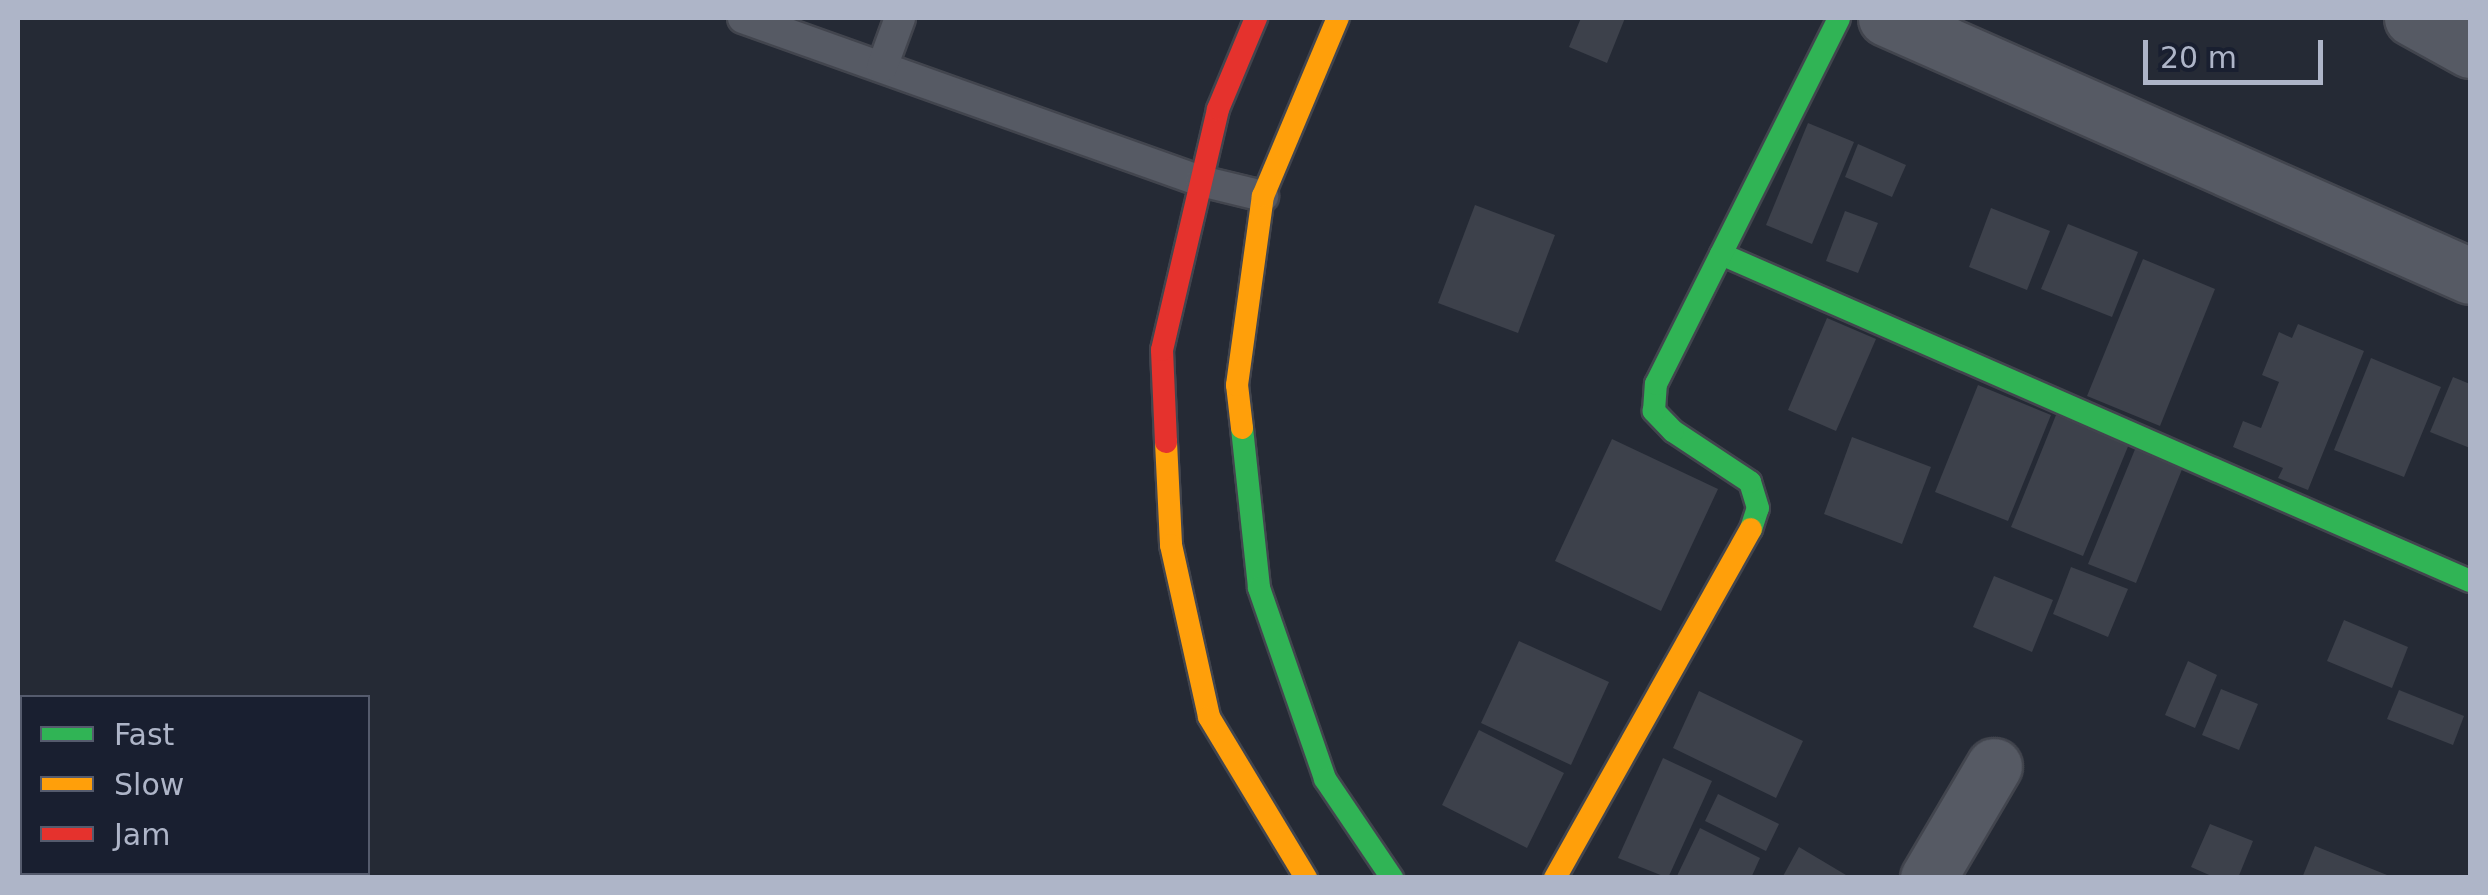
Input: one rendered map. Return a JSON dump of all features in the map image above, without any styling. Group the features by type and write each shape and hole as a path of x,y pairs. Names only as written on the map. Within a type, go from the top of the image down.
{"main road":[{"path":"1256,18 1218,110 1162,350 1172,545 1209,717 1306,878"},
{"path":"1338,18 1263,196 1237,385 1259,588 1324,779 1392,878"},
{"path":"1555,878 1747,542 1758,508 1750,482 1673,432 1654,411 1656,384 1839,18"},
{"path":"1721,254 2470,581"}],"street":[{"path":"1886,18 2470,276"},
{"path":"2412,18 2470,50"},
{"path":"1928,878 1994,766"}],"lane":[{"path":"744,18 1201,181 1263,196"},
{"path":"882,67 900,18"}],"building":[{"path":"1581,18 1625,18 1607,63 1569,47"},
{"path":"1808,123 1854,142 1812,244 1766,225"},
{"path":"1858,144 1906,165 1892,197 1845,177"},
{"path":"1475,205 1555,235 1518,333 1438,303"},
{"path":"1991,208 2050,231 2027,290 1969,267"},
{"path":"1845,211 1878,223 1858,273 1826,261"},
{"path":"2068,224 2138,252 2112,317 2041,289"},
{"path":"2143,259 2215,289 2160,426 2087,396"},
{"path":"1827,318 1876,339 1836,431 1788,410"},
{"path":"2298,324 2364,351 2308,490 2278,478 2283,468 2233,447 2243,421 2261,428 2279,382 2262,375 2279,332 2292,338"},
{"path":"2371,358 2441,387 2404,477 2334,450"},
{"path":"2453,377 2470,384 2470,448 2430,432"},
{"path":"1978,385 2051,415 2008,521 1935,492"},
{"path":"2056,415 2129,444 2083,556 2011,527"},
{"path":"1852,437 1931,467 1902,544 1824,514"},
{"path":"1612,439 1718,489 1661,611 1555,561"},
{"path":"2138,442 2185,462 2136,583 2088,564"},
{"path":"2071,567 2128,589 2108,637 2053,614"},
{"path":"1994,576 2053,600 2032,652 1973,627"},
{"path":"2344,620 2408,647 2392,688 2327,661"},
{"path":"1519,641 1609,682 1571,765 1481,723"},
{"path":"2188,661 2217,675 2195,728 2165,715"},
{"path":"2221,689 2258,704 2239,750 2202,735"},
{"path":"2399,690 2464,716 2453,745 2387,719"},
{"path":"1699,691 1803,741 1776,798 1673,748"},
{"path":"1479,730 1564,773 1527,848 1442,805"},
{"path":"1663,758 1712,781 1668,878 1618,858"},
{"path":"1718,794 1779,824 1766,851 1705,821"},
{"path":"2210,824 2253,841 2238,878 2216,878 2191,867"},
{"path":"1700,828 1760,858 1751,878 1676,878"},
{"path":"2315,846 2392,877 2392,878 2302,878"},
{"path":"1799,847 1851,878 1782,878"}],"traffic: fast":[{"path":"1751,529 1758,508 1750,482 1673,431 1654,411 1656,384 1839,18"},
{"path":"1721,254 2470,581"},
{"path":"1242,428 1259,588 1325,779 1392,878"}],"traffic: slow":[{"path":"1242,428 1237,385 1263,196 1338,18"},
{"path":"1166,442 1171,545 1209,717 1306,878"},
{"path":"1555,878 1751,529"}],"traffic: jam":[{"path":"1166,442 1162,350 1218,109 1256,18"}]}
